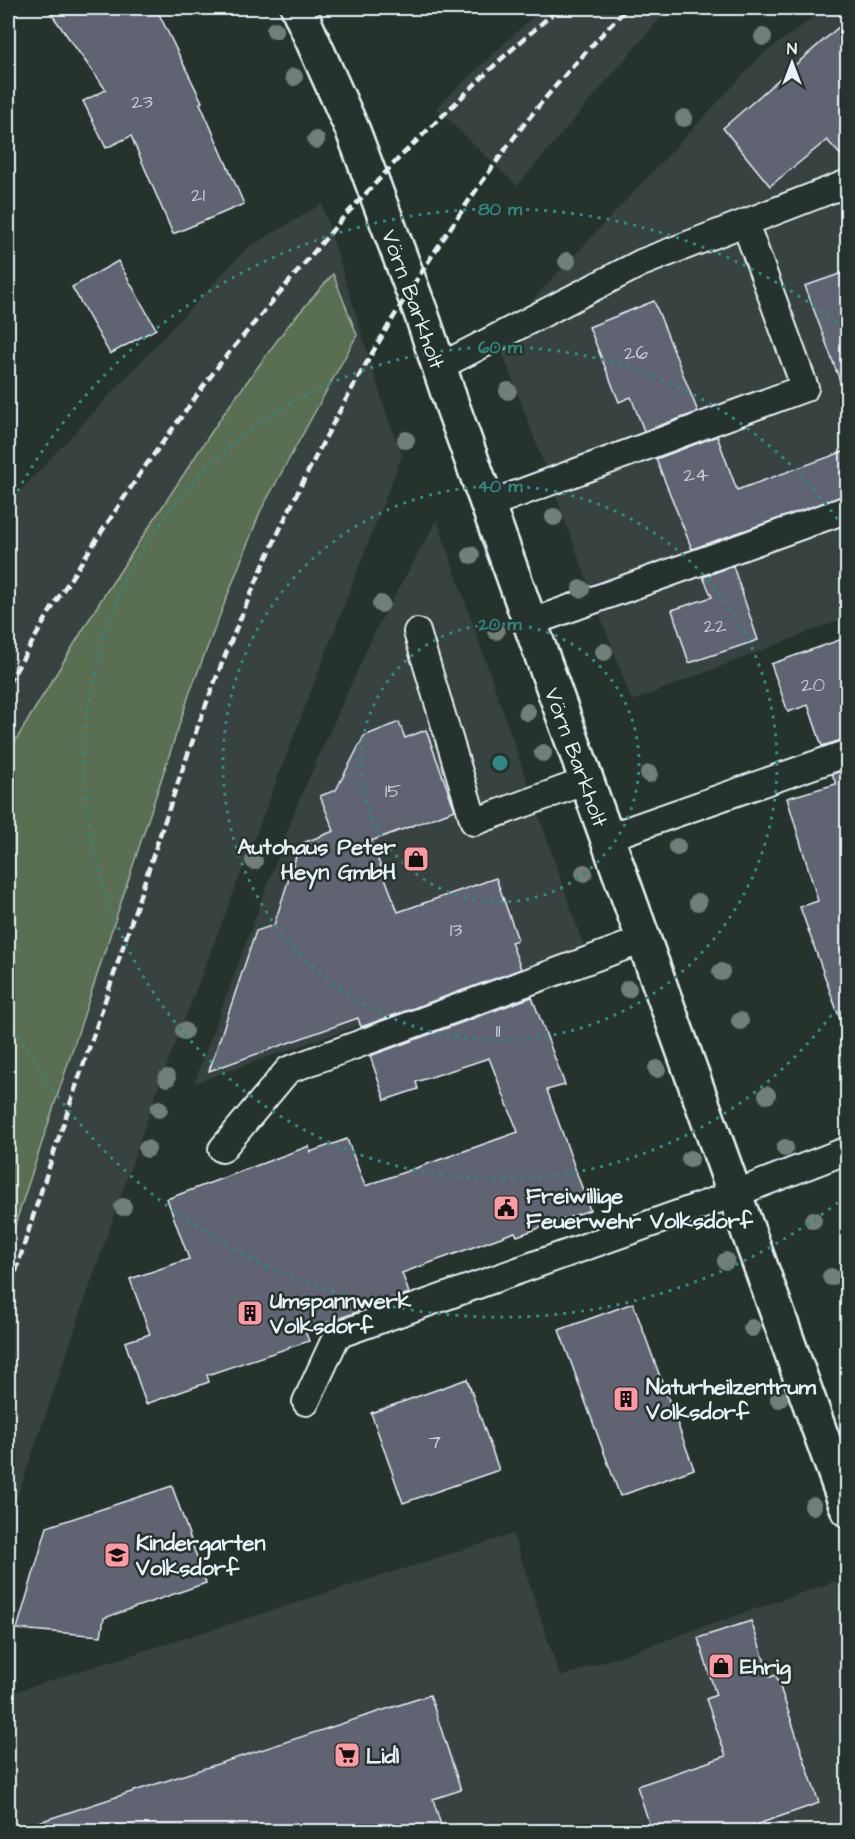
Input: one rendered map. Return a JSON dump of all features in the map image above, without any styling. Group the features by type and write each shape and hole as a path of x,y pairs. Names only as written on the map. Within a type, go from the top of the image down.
{"street":[{"name":"Vörn Barkholt","path":"298,8 352,131 420,310 529,623 848,1510"}],"lane":[{"path":"439,367 641,263 848,183"},
{"path":"487,505 805,388 745,223"},
{"path":"529,623 848,509"},
{"path":"417,632 474,822 586,781"},
{"path":"606,838 848,753"},
{"path":"222,1149 288,1070 643,940"},
{"path":"306,1402 338,1335 734,1194 848,1150"}],"shaded area":[{"path":"542,8 669,8 517,186 436,108"},
{"path":"827,8 847,8 847,617 632,701 497,338 762,55"},
{"path":"322,204 387,416 402,455 154,1099 8,1524 8,504 246,249"},
{"name":"Autohaus Peter Heyn GmbH","path":"437,520 584,947 194,1083 299,800 376,629"},
{"path":"513,1534 560,1677 836,1581 848,1614 847,1831 8,1831 8,1694"}],"green space":[{"path":"333,274 357,335 260,512 190,692 8,1246 8,753 101,600 222,416 287,327"}],"building":[{"path":"47,8 156,8 202,102 200,103 244,204 173,234 131,136 106,148 83,101 106,90"},
{"path":"848,19 848,163 827,140 770,186 723,128"},
{"path":"118,261 156,329 110,354 72,287"},
{"path":"848,271 848,388 843,389 805,286"},
{"path":"654,301 698,412 644,431 631,397 619,402 589,327"},
{"path":"717,436 737,490 848,450 848,494 692,549 656,459"},
{"path":"733,566 758,640 689,663 672,610 712,597 703,577"},
{"path":"848,637 848,738 822,746 808,705 788,712 771,664"},
{"path":"399,722 405,738 426,730 455,810 371,841 398,912 496,878 518,940 511,942 521,969 361,1027 358,1018 209,1071 256,931 274,925 300,844 334,831 320,796 336,790 364,736"},
{"path":"848,769 848,1024 842,1025 800,907 818,901 787,798 836,784 832,774"},
{"path":"532,997 565,1085 547,1090 590,1210 517,1236 515,1232 402,1273 409,1293 305,1331 309,1341 207,1375 209,1382 146,1404 125,1342 150,1334 130,1279 189,1259 167,1199 309,1146 310,1152 347,1139 365,1186 518,1132 489,1058 416,1082 418,1089 385,1100 370,1056"},
{"name":"Naturheilzentrum Volksdorf","path":"633,1303 694,1469 620,1496 559,1330"},
{"path":"467,1379 499,1470 403,1503 371,1413"},
{"name":"Kindergarten Volksdorf","path":"172,1486 206,1583 104,1618 101,1636 17,1629 47,1527"},
{"path":"751,1621 770,1677 776,1675 819,1803 735,1832 652,1832 637,1786 726,1756 706,1699 716,1695 698,1638"},
{"name":"Lidl","path":"430,1695 461,1790 433,1799 443,1832 34,1832 33,1824"}],"railway":[{"path":"8,684 58,598 141,472 222,361 342,219 399,158 499,61 559,8"},
{"path":"8,1298 46,1176 182,771 227,651 286,516 354,386 390,322 429,260 470,199 539,105 627,8"}],"place":[{"name":"Autohaus Peter Heyn GmbH","path":"416,859"},
{"name":"Freiwillige Feuerwehr Volksdorf","path":"506,1208"},
{"name":"Umspannwerk Volksdorf","path":"250,1313"},
{"name":"Naturheilzentrum Volksdorf","path":"626,1399"},
{"name":"Kindergarten Volksdorf","path":"117,1555"},
{"name":"Ehrig","path":"721,1666"},
{"name":"Lidl","path":"347,1755"}]}
